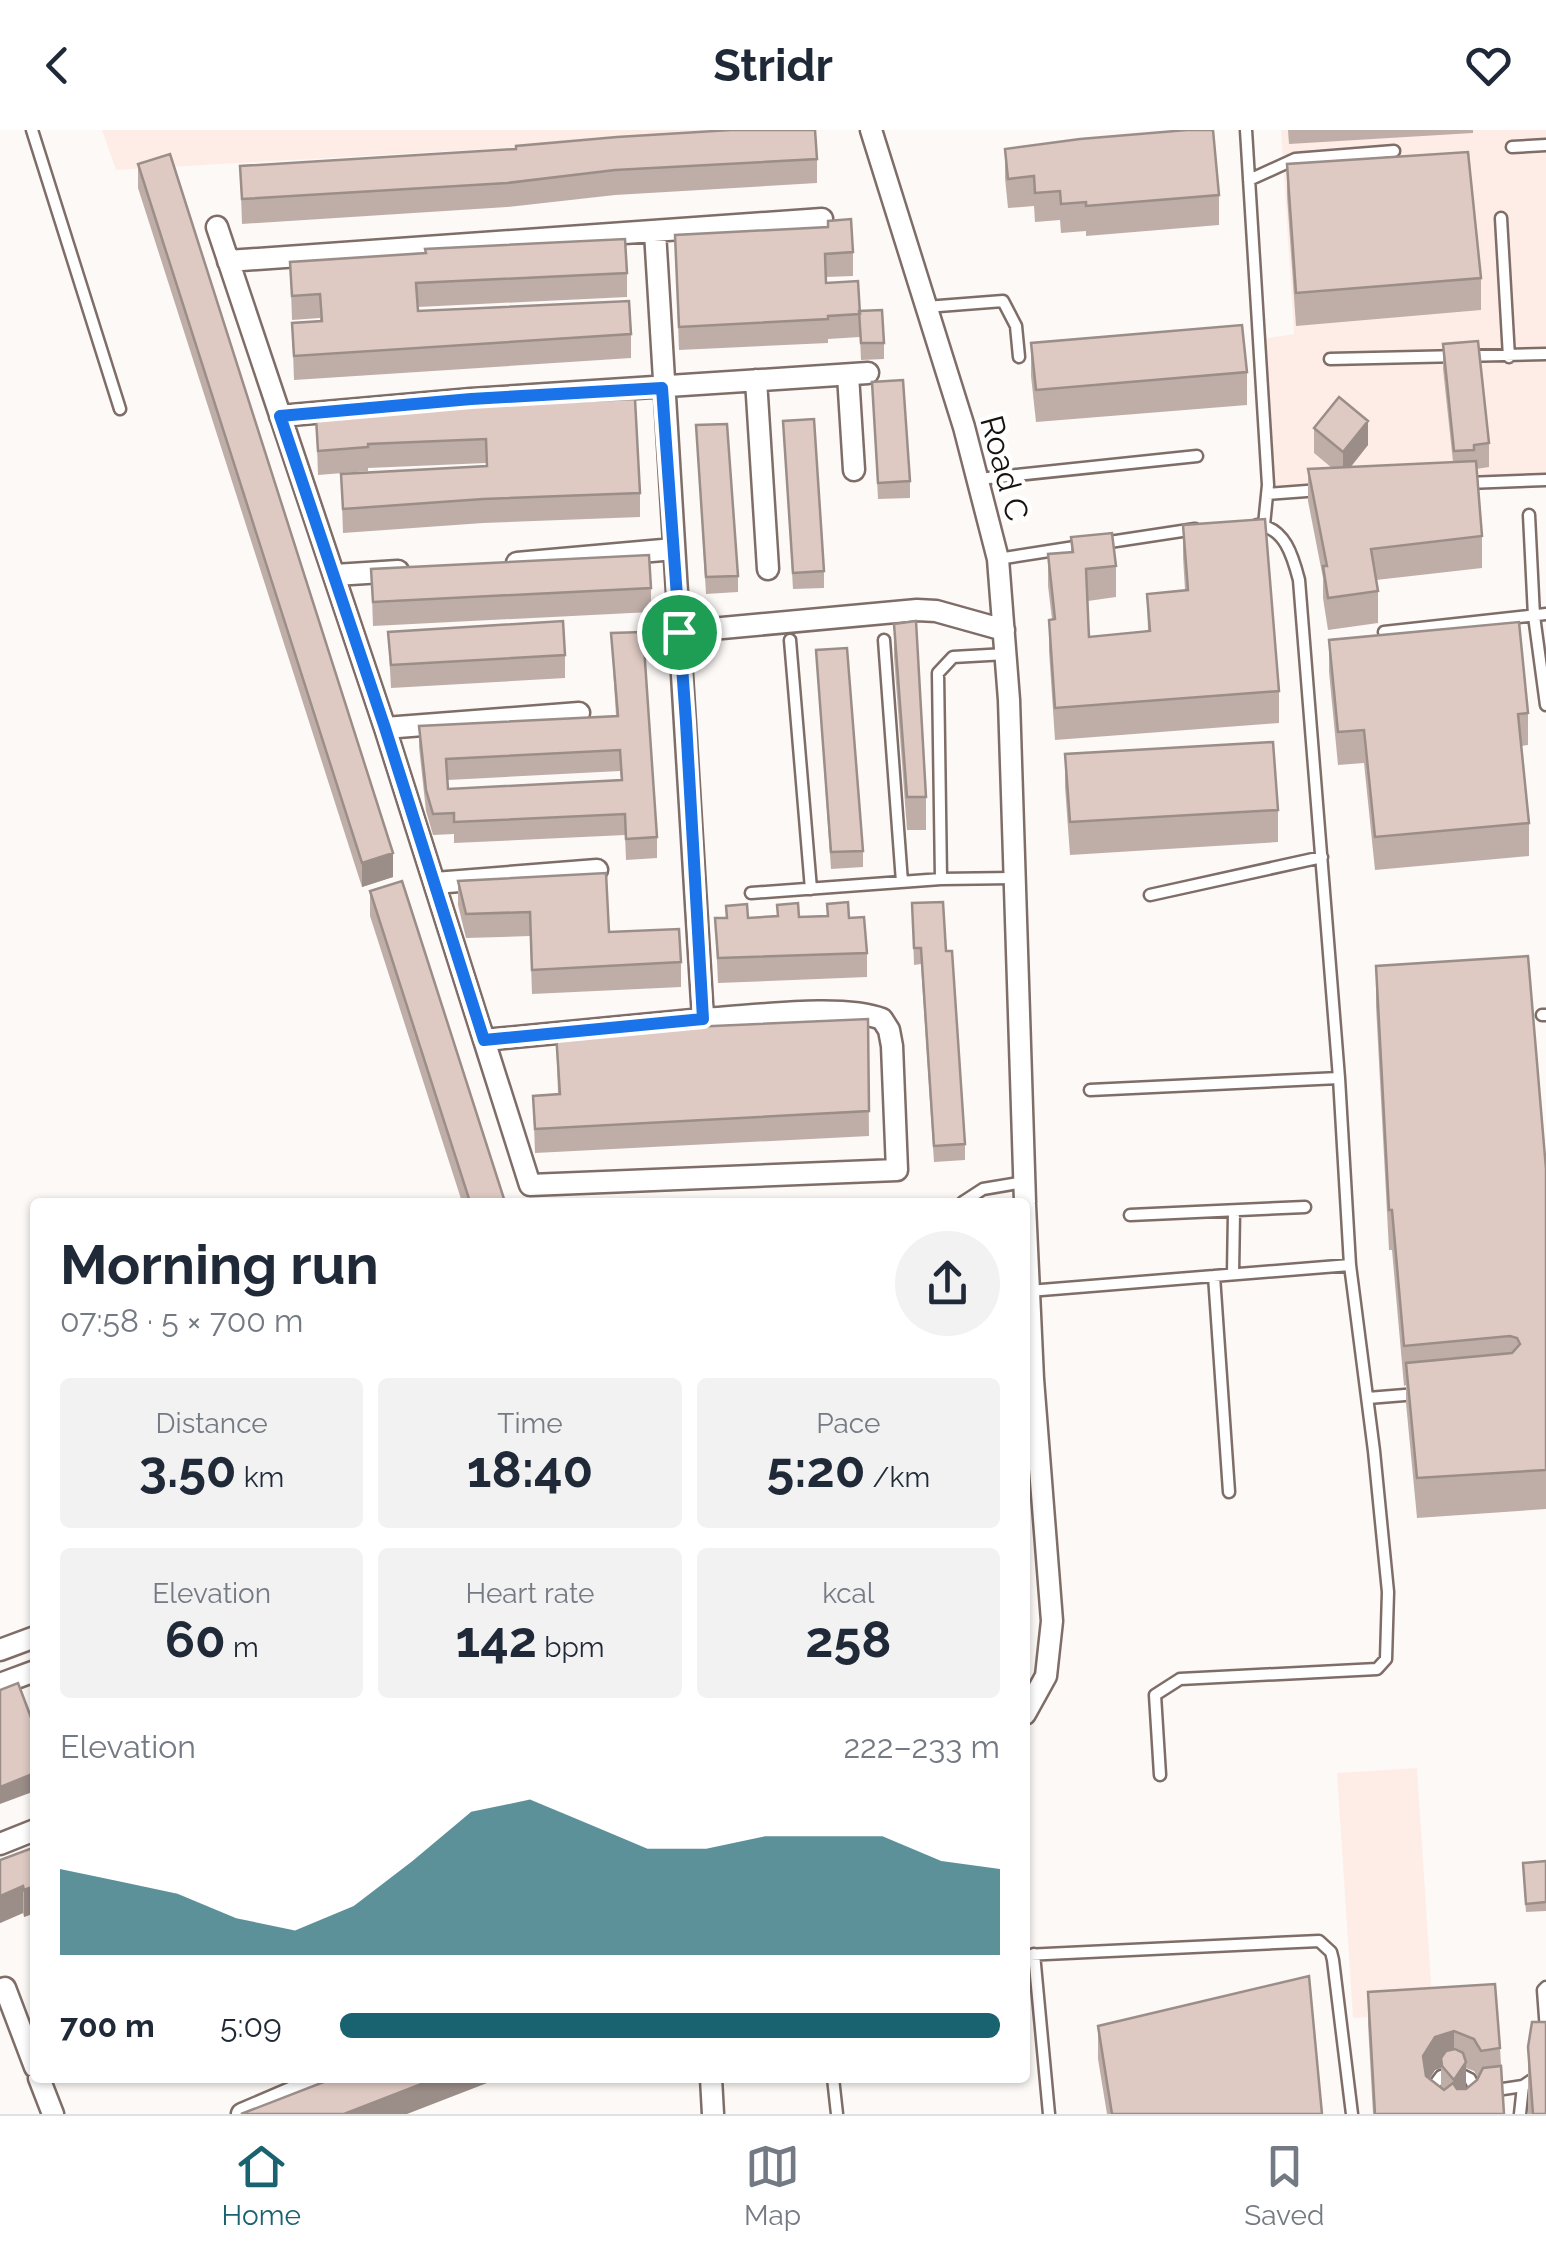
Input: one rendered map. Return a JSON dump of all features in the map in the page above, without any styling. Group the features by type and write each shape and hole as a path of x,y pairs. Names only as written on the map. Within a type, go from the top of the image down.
{"street":[{"name":"Road C","path":"871,130 979,478 998,558"},
{"path":"228,261 822,219"},
{"path":"217,226 385,728 530,1186 898,1170 892,1046 890,1030 882,1019 861,1014 703,1019 484,1040"},
{"path":"654,232 703,1019"},
{"path":"280,416 471,399 858,374 854,470"},
{"path":"756,380 768,569"},
{"path":"494,564 674,549"},
{"path":"998,558 1006,654 1025,1197"},
{"path":"335,576 414,570"},
{"path":"679,632 918,610 936,611 1004,630"},
{"path":"385,728 579,714"},
{"path":"435,883 597,870"},
{"path":"1030,1390 1052,1621 1046,1676 1030,1705"},
{"path":"0,1650 30,1639"},
{"path":"0,1684 30,1673"},
{"path":"0,1844 30,1832"},
{"path":"5,1988 30,2054"},
{"path":"41,2083 53,2114"},
{"path":"242,2114 314,2083"},
{"path":"710,2083 713,2114"}],"lane":[{"path":"32,130 120,409"},
{"path":"1246,130 1268,494 1264,526"},
{"path":"1512,146 1546,145"},
{"path":"1249,180 1295,159 1394,151"},
{"path":"1501,218 1509,357"},
{"path":"926,307 1004,301 1016,326 1020,357"},
{"path":"1330,359 1546,354"},
{"path":"979,478 1197,456"},
{"path":"1450,484 1546,480"},
{"path":"1268,494 1334,489"},
{"path":"1529,516 1546,705"},
{"path":"1160,1775 1155,1694 1180,1679 1377,1669 1386,1659 1388,1592 1350,1265 1340,1078 1299,580 1289,547 1264,526 1250,526"},
{"name":"Road C","path":"998,558 1217,528"},
{"path":"1384,632 1540,615"},
{"path":"790,640 811,889"},
{"path":"884,640 902,882"},
{"path":"941,880 938,673 953,658 1006,654"},
{"path":"1150,895 1322,857"},
{"path":"751,894 1013,878"},
{"path":"1090,1090 1340,1078"},
{"path":"969,1198 983,1189 1025,1197"},
{"path":"1130,1215 1305,1206"},
{"path":"1233,1274 1234,1212"},
{"path":"1030,1291 1350,1265"},
{"path":"1214,1276 1229,1492"},
{"path":"1368,1398 1422,1393"},
{"path":"1049,2114 1030,1955 1319,1941 1331,1952 1333,1960 1352,2114"},
{"path":"1546,1987 1546,2031"},
{"path":"1444,2114 1432,2095 1436,2081 1448,2072 1470,2079 1475,2093 1471,2107 1462,2114"},
{"path":"1475,2093 1523,2086 1546,2078"},
{"path":"834,2083 837,2114"},
{"path":"1520,2114 1523,2086"}],"shaded area":[{"path":"102,130 826,130 116,170"},
{"path":"1281,130 1546,130 1546,473 1271,486 1262,339 1294,334"},
{"path":"1417,1768 1433,2014 1353,2018 1337,1773"}],"building":[{"path":"815,130 817,159 615,170 507,183 242,199 240,166 516,149 617,137"},
{"path":"1213,130 1219,195 1086,206 1086,202 1061,204 1060,191 1035,193 1034,176 1008,179 1005,149"},
{"path":"1468,152 1481,278 1296,293 1287,164"},
{"path":"170,154 393,853 362,863 138,164"},
{"path":"851,219 853,252 825,254 826,283 858,281 860,314 679,327 675,235 828,227 828,221"},
{"path":"625,239 627,273 416,283 418,311 629,301 631,334 294,356 292,323 322,321 320,294 292,296 290,262 426,253 425,249"},
{"path":"882,310 884,343 861,343 859,311"},
{"path":"1242,325 1247,372 1036,390 1031,343"},
{"path":"1478,341 1489,443 1474,445 1474,450 1454,451 1443,344"},
{"path":"903,380 910,481 878,483 872,382"},
{"path":"1339,397 1368,421 1343,452 1314,428"},
{"path":"635,399 640,493 343,509 341,474 487,466 486,439 368,444 318,451 316,418"},
{"path":"814,419 824,571 793,573 783,421"},
{"path":"727,424 738,576 706,577 696,425"},
{"path":"1476,461 1482,536 1371,549 1378,591 1328,598 1323,566 1327,566 1308,469"},
{"path":"1265,519 1279,691 1055,708 1049,620 1055,619 1048,554 1073,552 1071,537 1112,533 1116,566 1086,569 1089,637 1150,631 1147,594 1188,590 1183,525"},
{"path":"649,555 651,588 373,602 371,569"},
{"path":"563,621 565,655 391,665 388,632"},
{"path":"916,621 926,797 907,797 894,624"},
{"path":"1519,622 1528,713 1518,714 1529,823 1375,837 1364,730 1338,732 1329,640"},
{"path":"643,632 657,837 626,839 625,814 454,822 454,813 433,814 426,790 419,726 618,716 611,633","holes":["620,750 622,780 448,789 446,759"]},
{"path":"847,648 863,851 831,852 816,650"},
{"path":"1273,742 1278,810 1070,822 1065,754"},
{"path":"606,873 609,932 679,929 681,962 532,970 530,912 466,914 458,881"},
{"path":"402,881 504,1198 469,1198 370,891"},
{"path":"848,902 849,918 864,917 867,953 718,958 715,918 727,918 726,906 747,904 748,918 778,916 777,905 798,903 799,917 828,916 827,904"},
{"path":"943,902 946,951 952,951 965,1144 934,1146 921,948 914,948 912,903"},
{"path":"1528,956 1546,1169 1546,1470 1417,1478 1406,1363 1512,1353 1520,1344 1510,1336 1404,1346 1389,1210 1376,966"},
{"path":"868,1019 869,1111 535,1129 533,1096 560,1094 556,1033"},
{"path":"18,1683 30,1715 30,1775 0,1787 0,1690"},
{"path":"30,1849 30,1888 24,1890 23,1886 0,1896 0,1860"},
{"path":"1546,1861 1546,1902 1526,1904 1523,1863"},
{"path":"1309,1976 1322,2114 1112,2114 1098,2026"},
{"path":"1495,1984 1500,2048 1481,2051 1474,2039 1454,2031 1435,2037 1423,2056 1426,2076 1444,2090 1453,2083 1457,2089 1466,2089 1483,2068 1501,2066 1504,2114 1375,2114 1368,1992"},
{"path":"1532,2022 1546,2022 1545,2114 1533,2114 1528,2047"},
{"path":"1455,2049 1463,2053 1466,2062 1454,2080 1442,2066 1441,2058 1446,2051"},
{"path":"321,2083 424,2083 344,2114 241,2114"}],"route":[{"path":"662,388 679,632 703,1019 484,1040 280,416 662,388"}]}
